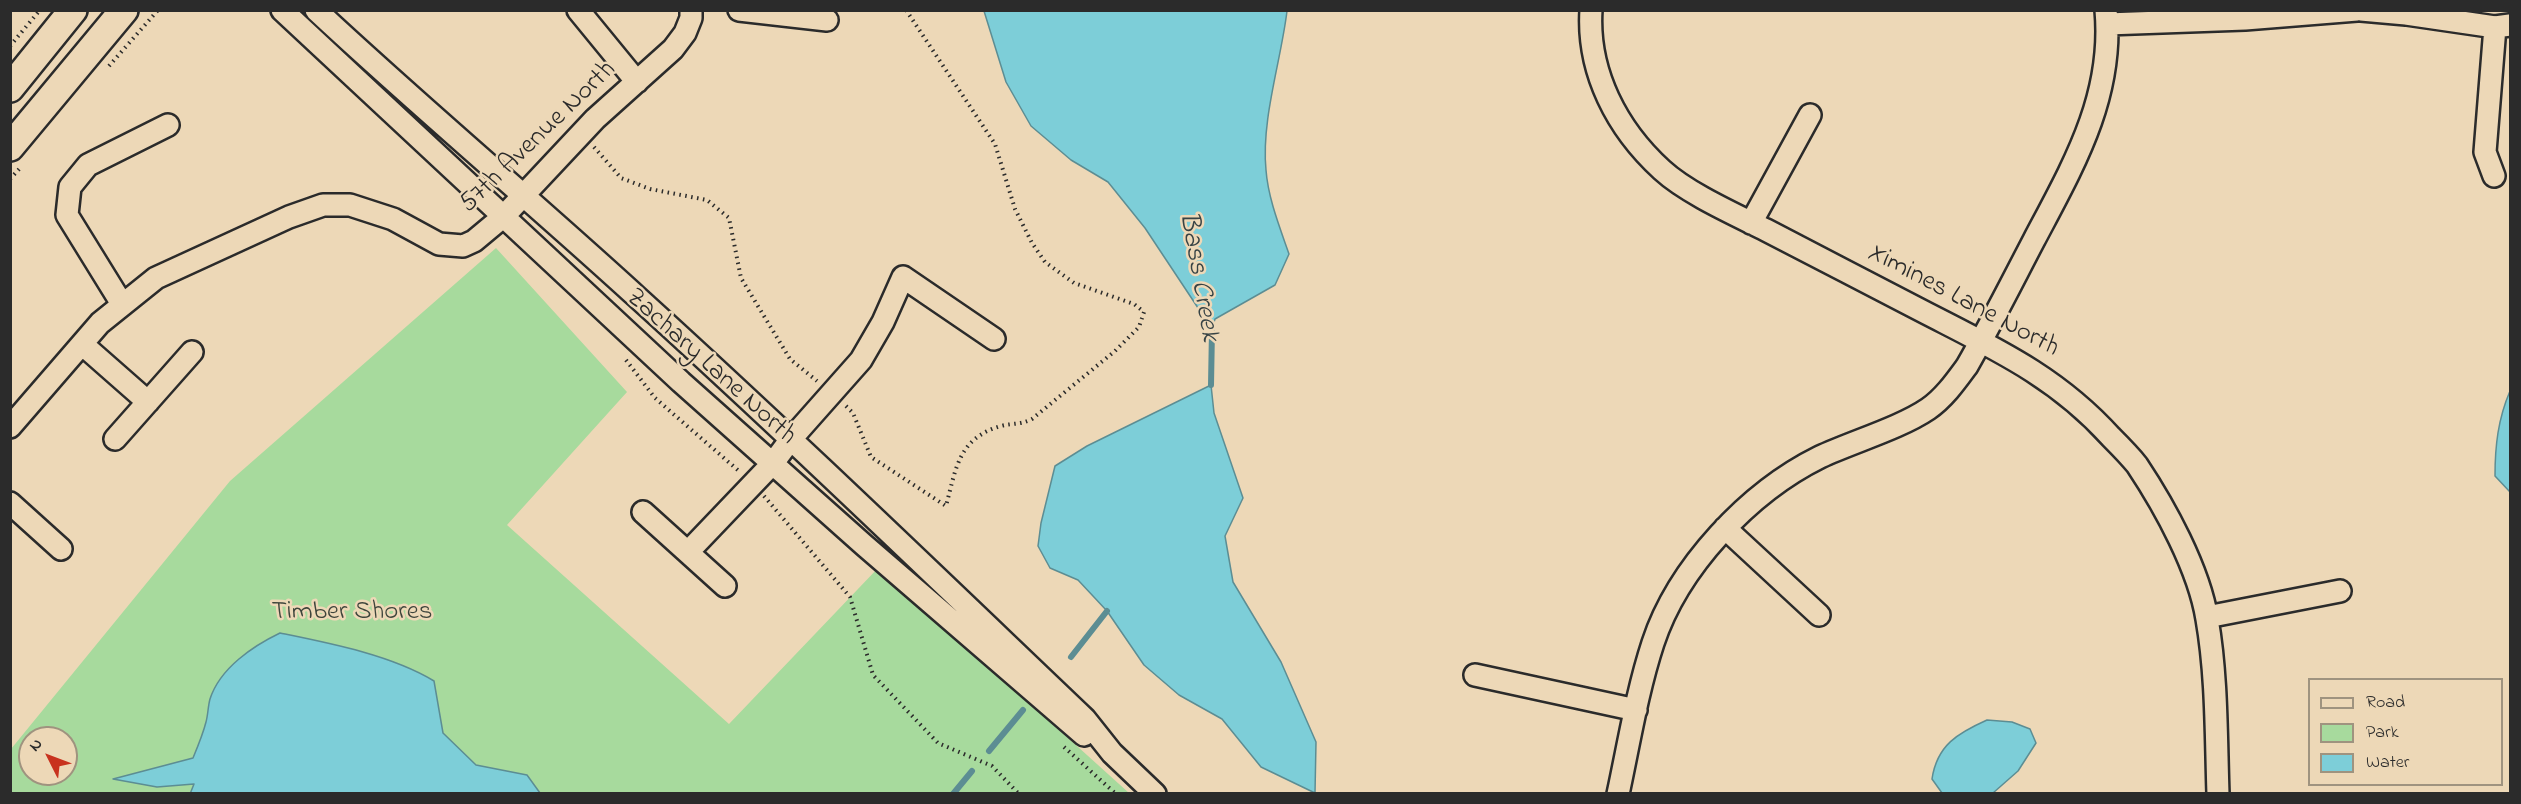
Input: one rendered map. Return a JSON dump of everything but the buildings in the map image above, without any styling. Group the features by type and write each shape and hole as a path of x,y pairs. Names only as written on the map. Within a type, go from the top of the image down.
{"main road":[{"path":"10,87 73,10"},
{"path":"10,147 124,10"}],"street":[{"name":"Zachary Lane North","path":"282,10 681,382 1076,730 1112,753"},
{"name":"Zachary Lane North","path":"316,10 635,295 791,439 1085,719 1112,753 1155,794"},
{"path":"578,10 637,82"},
{"name":"57th Avenue North","path":"10,427 100,323 156,278 290,217 323,205 350,205 371,210 439,244 463,246 474,241 504,216 595,119 673,49 685,33 692,10"},
{"path":"739,10 827,20"},
{"name":"Ximines Lane North","path":"1591,10 1590,25 1600,83 1632,138 1663,172 1751,223 2006,353 2053,383 2096,420 2135,463 2165,512 2189,562 2207,617 2213,676 2218,794"},
{"path":"1618,794 1654,641 1674,596 1701,556 1725,528 1777,484 1817,459 1928,409 1951,388 1967,366 2080,153 2094,114 2103,70 2106,17 2245,19 2356,10"},
{"path":"2361,10 2503,26 2485,152 2494,176"},
{"path":"1751,223 1810,115"},
{"path":"122,304 67,215 70,187 88,165 168,125"},
{"path":"688,552 773,463 791,439 861,360 884,322 903,277 993,339"},
{"path":"82,344 148,402"},
{"path":"115,439 192,352"},
{"path":"10,503 61,549"},
{"path":"643,512 725,586"},
{"path":"1725,528 1819,615"},
{"path":"2207,617 2340,591"},
{"path":"1475,675 1636,710"}],"path":[{"path":"10,46 40,10"},
{"path":"622,354 655,398 753,484 850,597 873,675 938,743 992,766 1019,794"},
{"path":"1064,747 1116,794"}],"green space":[{"name":"Timber Shores","path":"496,248 627,392 507,525 729,724 879,567 1129,793 11,794 11,749 18,740 18,786 78,786 78,726 30,726 230,481"}],"water":[{"path":"984,11 1287,11 1269,111 1265,151 1269,191 1289,254 1275,285 1215,319 1212,329 1145,228 1108,182 1071,160 1031,126 1006,82"},
{"path":"1211,385 1214,413 1243,498 1225,536 1233,582 1281,662 1316,742 1315,793 1261,767 1222,719 1179,695 1144,665 1107,611 1078,580 1050,568 1038,546 1041,523 1055,466 1087,446"},
{"path":"2510,391 2510,492 2495,476 2498,433"},
{"path":"280,633 379,657 434,681 443,733 476,765 527,775 540,793 190,794 194,784 157,787 113,779 193,758 205,726 210,699 221,677 249,651"},
{"path":"1987,720 2012,722 2030,729 2036,743 2018,771 1993,793 1942,793 1932,779 1939,757 1958,735"}],"waterway":[{"name":"Bass Creek","path":"1211,385 1212,329"},
{"name":"Bass Creek","path":"1071,657 1107,611"},
{"name":"Bass Creek","path":"989,751 1023,710"},
{"name":"Bass Creek","path":"953,794 972,771"}]}
